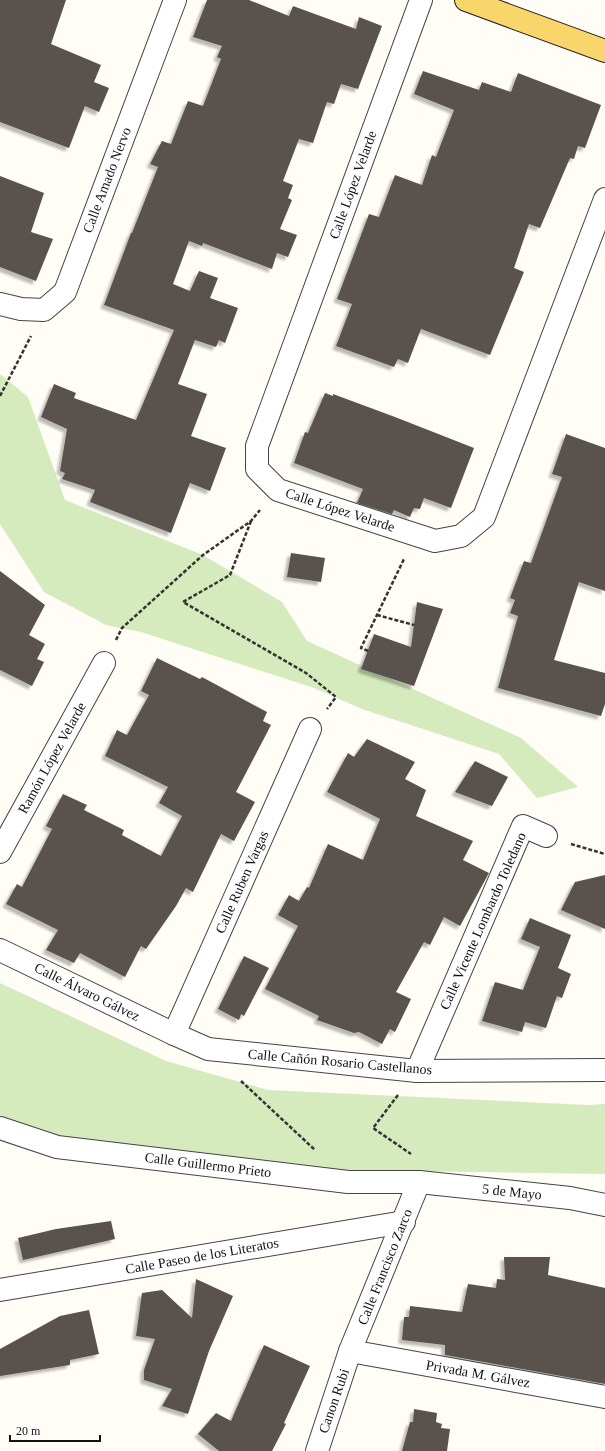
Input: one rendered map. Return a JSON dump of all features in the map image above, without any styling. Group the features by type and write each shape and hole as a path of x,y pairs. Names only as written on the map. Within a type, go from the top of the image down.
{"main road":[{"path":"466,0 605,51"}],"street":[{"name":"Calle Amado Nervo","path":"44,310 65,292 175,0"},
{"name":"Calle López Velarde","path":"421,0 257,446 257,469 278,490 435,541 461,536 484,517 605,199"},
{"path":"0,304 21,309 44,310"},
{"name":"Ramón López Velarde","path":"0,852 104,664"},
{"name":"Calle Ruben Vargas","path":"174,1034 310,729"},
{"name":"Calle Vicente Lombardo Toledano","path":"417,1071 523,826 546,836"},
{"name":"Calle Álvaro Gálvez","path":"0,950 174,1034"},
{"name":"Calle Cañón Rosario Castellanos","path":"174,1034 208,1049 417,1071 605,1070"},
{"name":"Calle Guillermo Prieto","path":"0,1128 56,1147 348,1182 419,1182"},
{"name":"5 de Mayo","path":"419,1182 570,1198 605,1205"},
{"name":"Calle Francisco Zarco","path":"350,1351 404,1222 419,1182"},
{"name":"Calle Paseo de los Literatos","path":"0,1290 404,1222"},
{"name":"Privada M. Gálvez","path":"350,1351 605,1397"},
{"name":"Canon Rubi","path":"317,1451 350,1351"}],"path":[{"path":"0,396 44,310"},
{"path":"104,664 122,628 203,555 251,521 278,490"},
{"path":"251,521 230,575 183,602 306,673 336,698"},
{"path":"368,651 361,648 416,535"},
{"path":"377,615 414,625"},
{"name":"Calle Vicente Lombardo Toledano","path":"546,836 605,854"},
{"path":"208,1049 348,1182"},
{"path":"417,1071 373,1128 421,1161 419,1182"}],"green space":[{"path":"0,374 28,397 65,500 203,555 282,602 307,641 521,738 578,787 537,798 499,754 362,709 314,688 141,632 106,625 44,592 0,524"},
{"path":"0,983 166,1061 268,1090 588,1105 605,1104 605,1174 204,1168 0,1123"}],"building":[{"path":"0,0 66,0 51,44 101,65 94,82 109,88 99,112 85,106 69,148 0,122"},
{"path":"207,0 249,0 289,16 293,6 356,29 359,17 382,26 358,89 341,84 334,104 327,102 313,143 299,139 283,181 293,185 288,198 292,200 280,229 297,235 288,257 277,253 272,269 203,243 202,246 189,241 173,284 190,291 199,271 218,278 210,298 238,308 225,343 219,340 216,347 195,340 178,384 207,394 191,436 226,448 210,491 190,483 171,533 90,502 95,490 62,479 65,473 60,471 67,429 41,417 54,384 76,393 74,398 136,420 174,330 104,305 158,167 150,164 162,141 171,144 188,101 203,106 221,59 217,57 222,46 193,37"},
{"path":"423,71 479,90 482,82 511,92 518,73 601,105 585,148 578,146 574,159 570,158 540,228 529,224 514,268 524,272 490,355 421,329 408,363 398,359 394,367 336,346 352,304 337,299 369,214 379,217 395,175 422,185 432,155 436,157 454,110 414,94"},
{"path":"0,176 44,193 31,232 53,239 36,281 0,267"},
{"path":"325,393 333,396 333,394 474,448 451,508 424,498 420,509 414,508 410,517 394,510 392,514 357,503 363,489 294,463 305,432 308,433"},
{"path":"566,434 605,448 605,591 579,582 554,660 605,673 605,704 601,716 498,688 518,616 510,613 515,600 510,598 524,561 531,563 562,477 552,474"},
{"path":"291,553 325,558 321,582 287,577"},
{"path":"0,571 45,605 29,635 45,644 37,659 44,662 32,686 0,670"},
{"path":"417,602 443,609 414,686 361,669 374,634 411,647"},
{"path":"157,658 200,679 202,677 267,712 263,721 271,725 236,792 255,802 234,841 221,834 193,892 186,888 176,906 146,949 141,946 125,977 80,953 74,963 46,950 58,930 6,904 17,884 22,887 52,829 46,826 63,794 87,805 84,810 124,830 122,835 161,856 182,816 159,803 168,787 105,756 117,730 127,735 149,695 141,691"},
{"path":"367,739 415,762 405,779 426,790 416,816 473,841 463,860 489,873 460,926 444,917 430,945 424,942 396,992 411,999 395,1032 390,1029 382,1044 359,1032 354,1033 317,1020 319,1016 265,989 298,926 278,915 289,895 299,901 307,887 309,888 328,844 363,860 380,819 327,792 348,753 354,757"},
{"path":"475,761 508,777 492,806 455,792"},
{"path":"605,875 605,929 561,910 575,882"},
{"path":"530,918 571,935 558,968 571,974 562,998 557,996 546,1028 525,1022 522,1032 482,1021 495,982 523,990 540,947 521,939"},
{"path":"244,956 269,968 244,1016 241,1014 239,1020 218,1009"},
{"path":"111,1221 115,1239 23,1260 18,1238 56,1229"},
{"path":"504,1257 550,1257 548,1275 605,1288 605,1384 445,1355 445,1345 402,1340 404,1317 409,1317 410,1306 462,1312 468,1284 496,1288 497,1279 505,1280"},
{"path":"196,1279 233,1296 209,1351 188,1414 162,1406 172,1389 144,1380 144,1370 155,1339 136,1336 142,1293 162,1290 192,1318"},
{"path":"89,1310 99,1354 70,1360 70,1365 0,1376 0,1349 60,1316"},
{"path":"264,1345 310,1366 284,1423 286,1424 272,1451 219,1451 198,1434 216,1413 231,1421"},
{"path":"414,1409 437,1413 436,1422 442,1424 441,1428 450,1429 447,1451 402,1451 410,1422 413,1422"}]}
